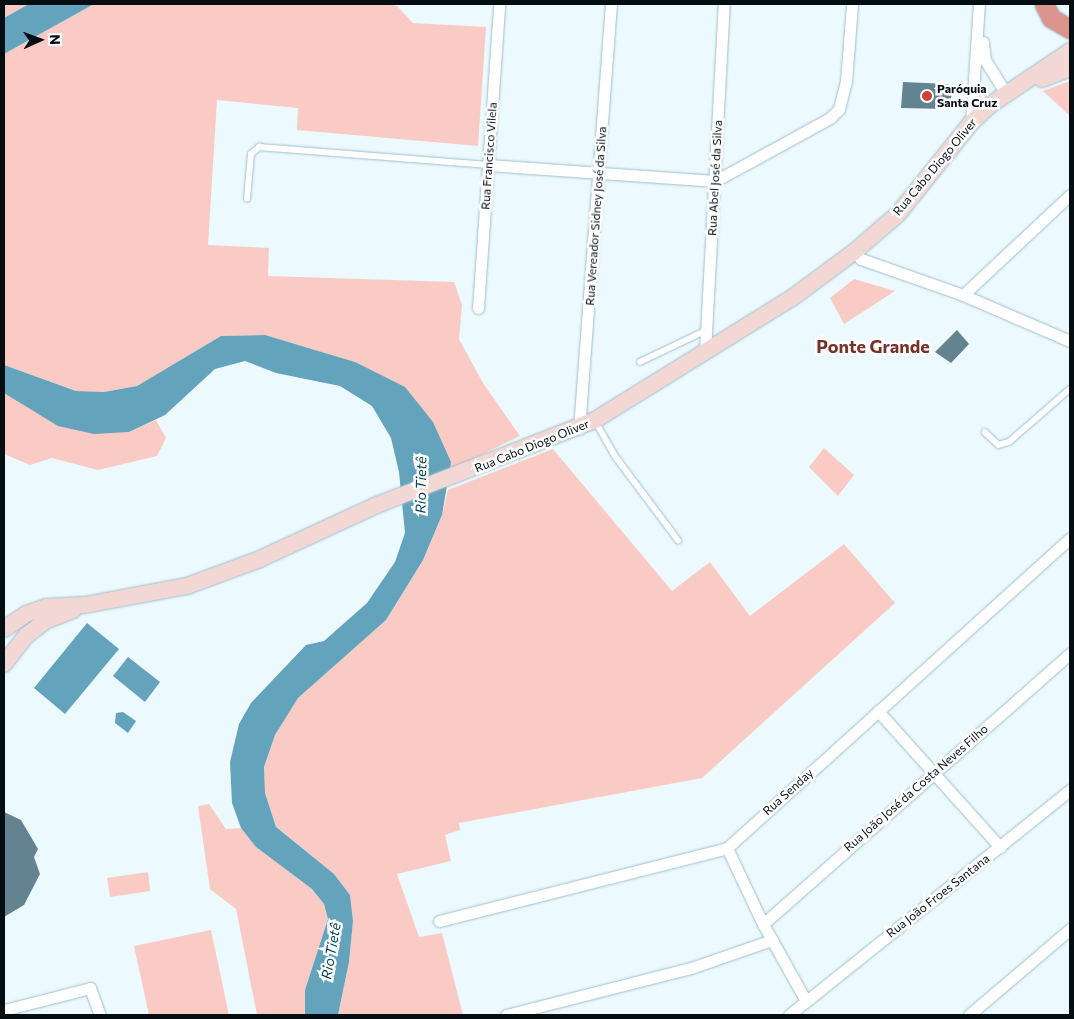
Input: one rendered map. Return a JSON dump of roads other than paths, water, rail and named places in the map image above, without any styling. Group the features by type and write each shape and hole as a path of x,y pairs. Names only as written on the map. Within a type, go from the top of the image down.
{"highway":[{"path":"1044,4 1051,18 1070,29"}],"main road":[{"path":"1006,94 1070,52"},
{"path":"1006,94 1070,68"},
{"name":"Rua Cabo Diogo Oliver","path":"4,629 26,614 46,607 85,605 187,586 260,559 378,506 579,429 857,256 898,214 971,123 1006,94"},
{"name":"Rua Cabo Diogo Oliver","path":"4,664 27,635 47,620 85,605"}],"street":[{"name":"Rua Francisco Vilela","path":"478,308 499,4"},
{"name":"Rua Vereador Sidney José da Silva","path":"579,429 611,4"},
{"name":"Rua Abel José da Silva","path":"705,351 724,4"},
{"path":"488,165 715,182 830,118 839,109 846,81 852,4"},
{"path":"980,4 985,60 1006,94"},
{"path":"971,123 980,4"},
{"path":"964,295 1070,195"},
{"path":"857,256 964,295 1070,341"},
{"name":"Rua Senday","path":"439,920 727,848 1070,538"},
{"name":"Rua João José da Costa Neves Filho","path":"763,924 1070,653"},
{"path":"878,711 1000,847"},
{"name":"Rua João Froes Santana","path":"789,1015 1070,790"},
{"path":"727,848 763,924 806,1001"},
{"path":"973,1014 1070,929"},
{"path":"506,1015 698,966 772,940"},
{"path":"4,1010 87,988 94,992 100,1015"}],"lane":[{"path":"247,199 251,154 259,147 488,165"},
{"path":"640,362 706,330"},
{"path":"985,432 999,445 1009,442 1070,389"},
{"path":"595,420 616,457 678,540"}],"water":[{"path":"29,4 94,4 4,54 4,18"},
{"name":"Rio Tietê","path":"265,335 355,362 405,387 433,422 451,462 442,515 423,560 386,620 298,698 275,735 264,767 265,793 276,827 334,874 350,895 353,921 349,962 338,1015 305,1015 305,990 328,919 324,904 312,889 256,847 241,828 232,803 230,762 239,724 251,703 306,645 324,641 367,603 395,562 405,533 399,472 391,438 372,406 340,386 276,373 245,361 215,369 165,415 129,432 94,434 58,426 4,393 4,365 76,391 104,392 137,386 221,336"},
{"path":"87,623 119,649 65,714 34,688"},
{"path":"128,657 160,682 145,702 113,676"},
{"path":"123,712 136,721 128,733 115,723 116,713"}],"place":[{"name":"Paróquia Santa Cruz","path":"927,96"}],"district":[{"name":"Ponte Grande","path":"873,346"}]}
